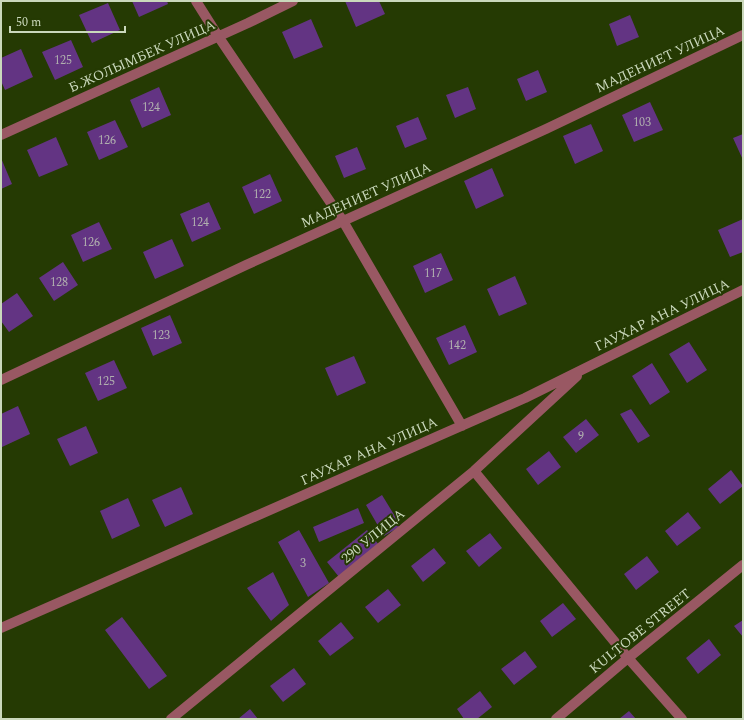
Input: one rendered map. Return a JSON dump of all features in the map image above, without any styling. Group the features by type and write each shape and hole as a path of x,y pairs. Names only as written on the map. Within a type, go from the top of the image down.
{"street":[{"path":"196,1 343,221 462,426"},
{"name":"Б.ЖОЛЫМБЕК УЛИЦА","path":"1,135 293,1"},
{"name":"МАДЕНИЕТ УЛИЦА","path":"1,380 246,265 546,129 743,35"},
{"name":"ГАУХАР АНА УЛИЦА","path":"1,628 525,398 743,290"},
{"name":"290 УЛИЦА","path":"171,719 474,471 586,368"},
{"path":"474,471 628,658 682,719"},
{"name":"KULTOBE STREET","path":"556,719 628,658 743,565"}],"building":[{"path":"132,1 167,1 168,4 139,17"},
{"path":"345,1 379,1 385,14 356,27"},
{"path":"108,3 120,30 92,43 79,15"},
{"path":"630,15 639,37 617,46 609,24"},
{"path":"311,19 323,47 294,59 282,32"},
{"path":"71,40 83,67 55,80 42,52"},
{"path":"21,49 33,77 5,90 1,81 1,58"},
{"path":"538,70 547,92 526,101 517,79"},
{"path":"159,87 171,115 142,128 130,100"},
{"path":"468,87 476,109 455,118 446,95"},
{"path":"650,102 663,130 634,142 622,115"},
{"path":"418,117 427,139 405,148 396,126"},
{"path":"115,120 128,147 99,160 87,132"},
{"path":"591,124 603,151 575,164 563,136"},
{"path":"743,134 743,160 733,138"},
{"path":"56,137 68,165 39,177 27,150"},
{"path":"357,147 366,169 344,178 335,156"},
{"path":"1,158 12,184 1,189"},
{"path":"492,168 504,196 476,209 464,181"},
{"path":"270,174 282,201 254,214 242,187"},
{"path":"209,202 221,229 192,242 180,214"},
{"path":"743,219 743,252 730,257 718,230"},
{"path":"99,222 112,249 83,262 71,235"},
{"path":"172,239 184,266 155,279 143,252"},
{"path":"441,253 453,280 425,293 413,266"},
{"path":"63,262 78,285 54,301 39,278"},
{"path":"515,276 527,304 499,316 487,289"},
{"path":"17,293 33,316 9,332 1,321 1,304"},
{"path":"170,315 182,343 153,356 141,328"},
{"path":"465,325 477,352 449,365 436,338"},
{"path":"689,342 707,370 687,383 669,354"},
{"path":"354,356 366,383 337,396 325,368"},
{"path":"114,360 127,388 98,401 85,373"},
{"path":"652,363 670,392 650,405 632,376"},
{"path":"18,406 30,434 2,447 1,414"},
{"path":"631,409 650,436 638,443 620,414"},
{"path":"586,419 599,435 576,453 563,437"},
{"path":"86,426 98,453 70,466 57,439"},
{"path":"549,451 561,467 538,485 526,469"},
{"path":"731,470 743,486 720,504 708,489"},
{"path":"181,487 193,514 165,527 152,500"},
{"path":"382,495 401,526 384,536 366,505"},
{"path":"128,498 140,526 112,539 100,511"},
{"path":"358,508 364,523 319,542 313,527"},
{"path":"688,512 701,528 677,546 665,531"},
{"path":"299,530 329,583 308,597 278,542"},
{"path":"367,530 379,545 339,577 327,562"},
{"path":"490,533 502,548 479,567 466,551"},
{"path":"434,548 446,563 423,582 411,566"},
{"path":"647,556 659,572 636,590 624,574"},
{"path":"273,572 289,605 271,621 247,588"},
{"path":"388,589 401,605 378,623 365,607"},
{"path":"563,603 576,619 552,637 540,621"},
{"path":"122,617 167,676 149,689 105,630"},
{"path":"743,620 743,637 734,626"},
{"path":"341,622 354,638 330,656 318,641"},
{"path":"709,639 721,655 698,674 686,658"},
{"path":"525,651 537,667 514,685 501,669"},
{"path":"294,668 306,684 283,702 270,686"},
{"path":"480,691 492,707 477,719 464,719 457,709"},
{"path":"250,709 258,719 238,719"},
{"path":"629,711 636,719 619,719"}]}
